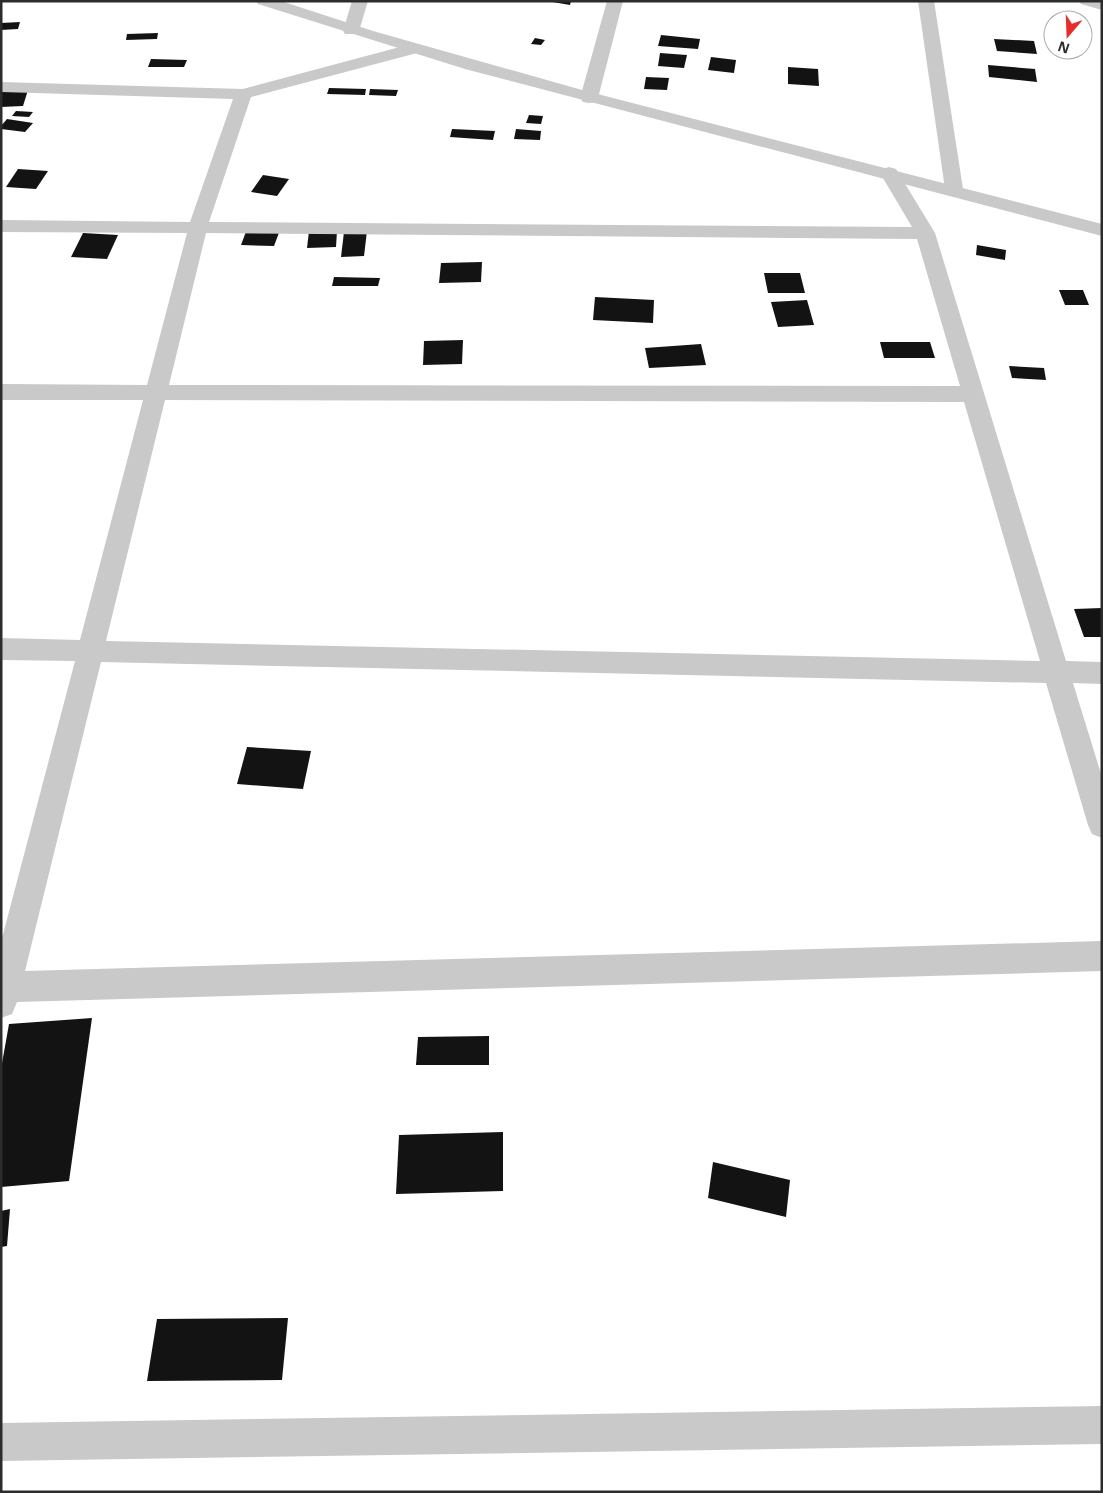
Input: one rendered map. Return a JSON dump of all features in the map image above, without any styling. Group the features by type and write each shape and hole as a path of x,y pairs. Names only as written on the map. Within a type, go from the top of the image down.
{"street":[{"path":"264,1 411,49 589,98 954,189 1102,230"},
{"path":"351,30 360,1"},
{"path":"589,98 615,1"},
{"path":"926,1 954,189"},
{"path":"1087,1 1102,5"},
{"path":"1,87 243,94 411,49"},
{"path":"243,94 198,227 2,992 1102,956"},
{"path":"889,173 925,233 1102,825"},
{"path":"1,226 925,233"},
{"path":"1,392 974,394"},
{"path":"1,649 1102,673"},
{"path":"1,1442 1102,1425"}],"building":[{"path":"547,1 571,1 570,5"},
{"path":"20,22 18,29 1,30 1,23"},
{"path":"158,33 157,39 126,40 127,34"},
{"path":"661,35 700,39 698,49 658,46"},
{"path":"535,38 545,40 541,45 531,44"},
{"path":"994,39 1034,41 1037,54 997,51"},
{"path":"660,53 687,55 684,68 658,66"},
{"path":"711,57 736,60 734,73 708,70"},
{"path":"151,59 187,60 184,67 148,67"},
{"path":"988,65 1035,69 1037,82 989,77"},
{"path":"788,67 818,69 819,86 788,84"},
{"path":"646,77 669,78 667,90 644,89"},
{"path":"329,88 366,89 365,95 327,94"},
{"path":"370,89 398,90 396,96 369,95"},
{"path":"28,90 23,106 1,107 1,91"},
{"path":"16,111 33,112 29,117 12,116"},
{"path":"529,115 543,116 541,124 526,123"},
{"path":"7,119 33,123 25,132 1,129 1,126"},
{"path":"452,129 495,131 493,140 450,137"},
{"path":"516,129 541,131 540,140 514,139"},
{"path":"18,169 48,171 36,189 6,187"},
{"path":"263,175 289,179 277,196 251,192"},
{"path":"247,229 280,230 274,246 241,245"},
{"path":"309,231 337,231 336,247 307,248"},
{"path":"367,231 364,256 341,257 344,232"},
{"path":"83,233 118,235 107,259 71,257"},
{"path":"977,245 1006,250 1005,260 976,255"},
{"path":"482,262 481,282 439,283 441,263"},
{"path":"764,273 800,273 805,293 768,293"},
{"path":"334,277 380,278 378,286 332,286"},
{"path":"1059,290 1083,290 1089,305 1065,305"},
{"path":"595,297 654,300 653,323 593,320"},
{"path":"807,300 814,325 778,327 771,302"},
{"path":"463,340 462,364 423,365 424,341"},
{"path":"880,342 930,342 935,358 884,358"},
{"path":"701,344 706,365 649,368 645,348"},
{"path":"1009,366 1044,368 1046,380 1012,378"},
{"path":"1102,608 1102,637 1084,637 1074,609"},
{"path":"247,747 311,751 303,789 237,784"},
{"path":"92,1018 69,1181 1,1187 1,1069 9,1024"},
{"path":"489,1036 489,1065 416,1065 418,1037"},
{"path":"503,1132 503,1191 396,1194 399,1135"},
{"path":"713,1162 790,1180 786,1217 708,1198"},
{"path":"10,1209 7,1246 1,1247 1,1211"},
{"path":"288,1318 282,1380 147,1381 157,1319"}]}
